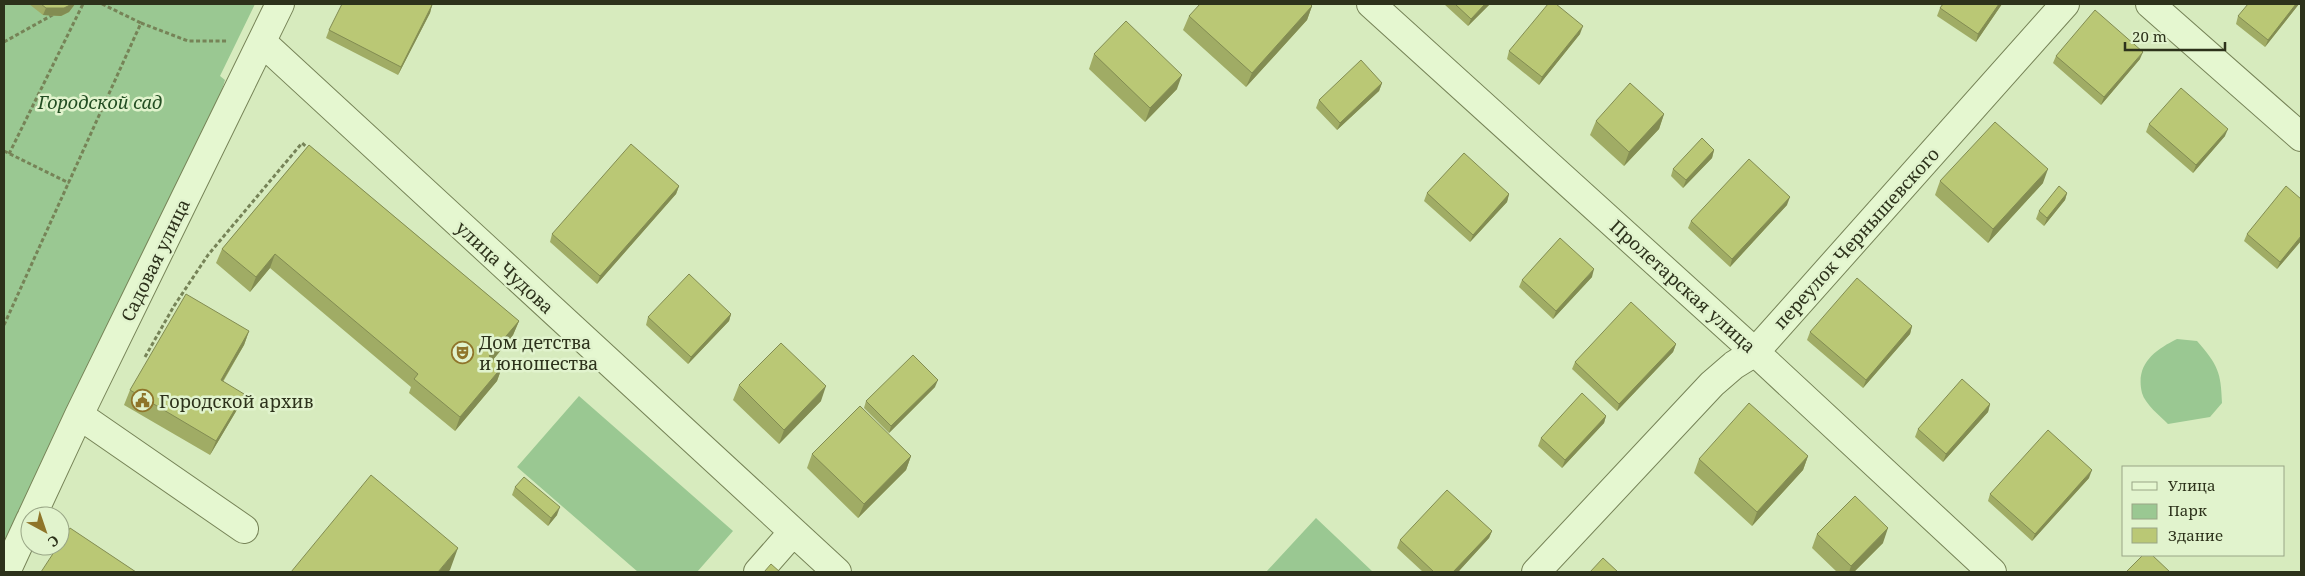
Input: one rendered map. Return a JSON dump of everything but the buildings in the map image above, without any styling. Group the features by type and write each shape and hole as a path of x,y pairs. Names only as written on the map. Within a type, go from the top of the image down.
{"street":[{"name":"Садовая улица","path":"37,506 79,415 280,4"},
{"name":"Пролетарская улица","path":"1370,4 1755,352 1992,572"},
{"name":"переулок Чернышевского","path":"1536,572 1712,384 1734,364 1755,352 2065,4"},
{"path":"2150,4 2301,137"},
{"name":"улица Чудова","path":"262,42 837,572"},
{"path":"79,415 244,528"},
{"path":"758,572 793,532"},
{"path":"6,572 20,542"}],"path":[{"path":"9,154 83,4"},
{"path":"102,4 141,23 188,41 262,42"},
{"path":"4,42 64,8"},
{"path":"4,325 141,23"},
{"path":"140,365 174,306 208,255 302,143 317,155"},
{"path":"4,151 69,183"}],"green space":[{"name":"Городской сад","path":"4,4 255,4 220,76 225,80 219,100 136,266 4,542"},
{"path":"2177,339 2197,341 2210,356 2219,376 2222,403 2210,417 2168,424 2146,401 2142,393 2141,374 2144,366 2154,353"},
{"path":"579,396 733,531 697,572 638,572 517,467"},
{"path":"1316,518 1373,572 1266,572"}],"place":[{"name":"Дом детства и юношества","path":"463,352"},
{"name":"Городской архив","path":"143,401"}]}
